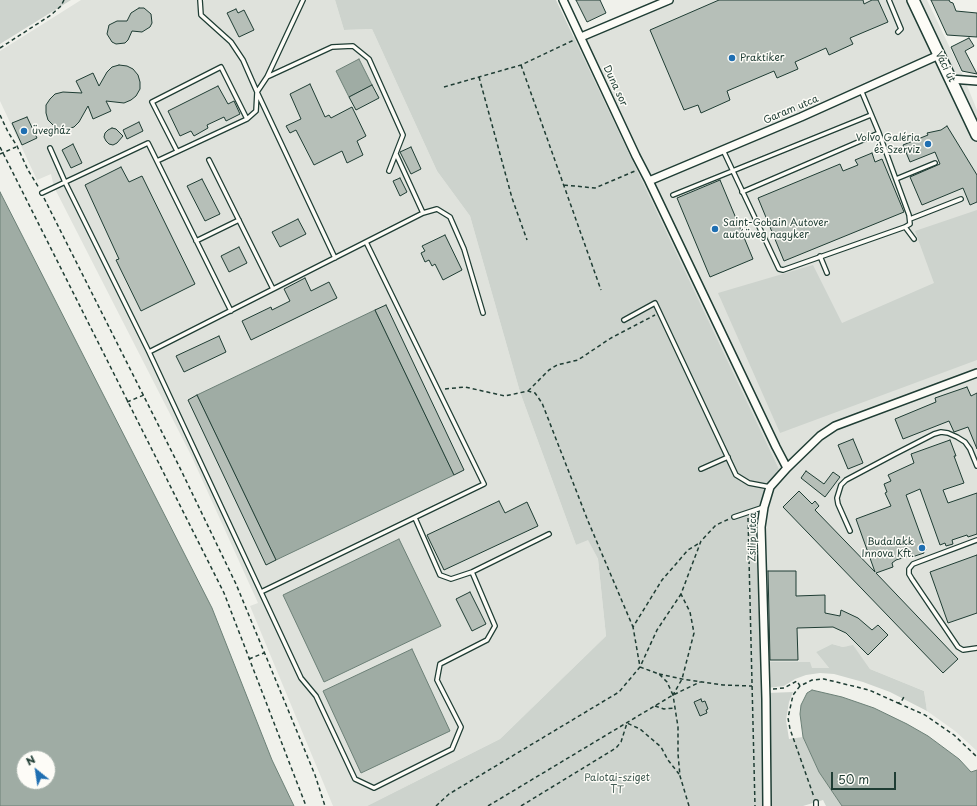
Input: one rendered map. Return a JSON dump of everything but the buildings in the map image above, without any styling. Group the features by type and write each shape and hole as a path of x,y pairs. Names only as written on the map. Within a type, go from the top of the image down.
{"main road":[{"name":"Váci út","path":"913,0 977,135"}],"street":[{"name":"Duna sor","path":"563,0 642,168 650,180 787,468"},
{"path":"581,37 669,0"},
{"name":"Garam utca","path":"650,180 801,117 939,55"},
{"path":"951,79 977,81"},
{"name":"Zsilip utca","path":"766,806 766,690 761,527 764,507 770,487 820,436 835,426 977,373"}],"lane":[{"path":"200,0 201,15 231,42 243,60 335,258"},
{"path":"157,161 247,119 256,111 257,92 267,77 303,0"},
{"path":"889,0 901,29 898,32"},
{"path":"267,77 332,47 353,46 369,59 403,135 389,172"},
{"path":"177,151 152,102 221,67 247,119"},
{"path":"723,150 779,269 783,270 906,227 910,224 909,215 879,133 861,90"},
{"path":"674,195 871,115"},
{"path":"742,192 879,133"},
{"path":"42,193 148,143 231,311"},
{"path":"50,148 65,182 149,352 301,678 316,696 355,779 374,788 452,748 460,727 437,680 440,664 487,640 495,626 472,572"},
{"path":"396,154 422,213"},
{"path":"209,160 273,289"},
{"path":"896,179 935,163"},
{"path":"910,219 961,199"},
{"path":"149,352 422,213 437,209 450,217 464,249 483,313"},
{"path":"196,241 239,220"},
{"path":"906,227 914,239"},
{"path":"261,592 484,484 366,242"},
{"path":"820,256 827,273"},
{"path":"624,320 655,303 736,474 749,483 770,487"},
{"path":"850,531 838,504 837,498 841,485 846,480 934,434 941,432 948,433 965,442 970,449 977,466"},
{"path":"701,469 728,457"},
{"path":"734,517 764,507"},
{"path":"414,518 440,575 451,579 472,572 549,534"},
{"path":"977,540 913,564 908,569 912,579 958,647 963,650 977,648"}],"path":[{"path":"0,48 51,15 61,6 64,0"},
{"path":"444,88 521,65 581,37"},
{"path":"521,65 601,290"},
{"path":"479,77 512,198 527,240"},
{"path":"0,115 28,170 42,193 144,395 236,584 315,775 326,806"},
{"path":"0,154 17,146"},
{"path":"0,147 224,593 306,806"},
{"path":"564,185 595,188 642,168"},
{"path":"528,391 549,370 557,365 578,360 611,338 660,313"},
{"path":"438,390 465,387 505,396 528,391 535,393 542,403 588,521 633,627 640,666"},
{"path":"128,402 144,395"},
{"path":"748,512 755,806"},
{"path":"633,627 662,580 688,550 701,541 716,525 734,517"},
{"path":"436,806 449,794 619,692 640,666 657,630 681,594 701,541"},
{"path":"673,695 682,679 694,633 690,612 681,594"},
{"path":"249,659 264,653"},
{"path":"640,666 659,674 682,679 700,682 753,686"},
{"path":"659,674 667,682 673,695 678,727 680,776 689,806"},
{"path":"816,804 790,729 788,718 793,695 800,686 812,680 824,679 836,681 869,690 925,715 954,735 977,757"},
{"path":"766,690 784,688 797,681 800,686"},
{"path":"488,806 673,695 700,682"},
{"path":"898,703 901,702 905,695"},
{"path":"655,706 664,709 674,708"},
{"path":"627,723 640,729 661,747 668,760 680,776"},
{"path":"521,806 616,748 621,742 627,723"}],"shaded area":[{"path":"81,0 335,0 344,30 372,29 437,171 470,216 520,392 576,545 588,539 598,559 606,636 500,739 367,806 333,806 250,606 258,603 191,455 54,187 51,174 37,180 0,101 0,51"},
{"path":"658,0 927,0 961,71 977,110 977,751 955,731 927,711 924,691 870,669 853,646 843,647 832,644 816,652 829,668 812,668 776,662 761,662 755,511 779,469 573,37"},
{"path":"359,59 372,85 349,97 336,71"},
{"path":"0,192 212,608 272,760 294,806 0,806"},
{"path":"375,310 454,475 276,560 197,395"},
{"path":"399,539 441,626 324,682 283,595"},
{"path":"412,649 450,731 361,773 323,691"},
{"path":"812,690 842,697 874,708 907,724 928,736 959,759 971,772 977,770 977,806 842,806 819,772 803,737 800,714 801,705 807,693"}],"green space":[{"path":"0,0 71,0 0,44"},
{"name":"Palotai-sziget TT","path":"335,0 556,0 779,469 755,512 761,662 810,662 812,668 829,668 816,652 832,644 843,647 853,645 870,669 924,691 927,711 890,692 863,682 834,674 820,673 806,675 795,679 784,686 767,688 767,693 793,692 789,702 786,720 789,739 803,737 819,772 842,806 826,806 823,800 803,806 367,806 500,739 606,636 598,559 588,540 576,545 520,392 470,216 437,171 372,29 344,30"},
{"path":"977,210 977,360 780,433 718,293 813,265 842,323 934,283 915,231"}],"place":[{"name":"Praktiker","path":"732,58"},
{"name":"üvegház","path":"24,131"},
{"name":"Volvo Galéria és Szerviz","path":"928,144"},
{"name":"Saint-Gobain Autover autóüveg nagyker","path":"715,229"},
{"name":"Budalakk Innova Kft.","path":"922,548"}]}
